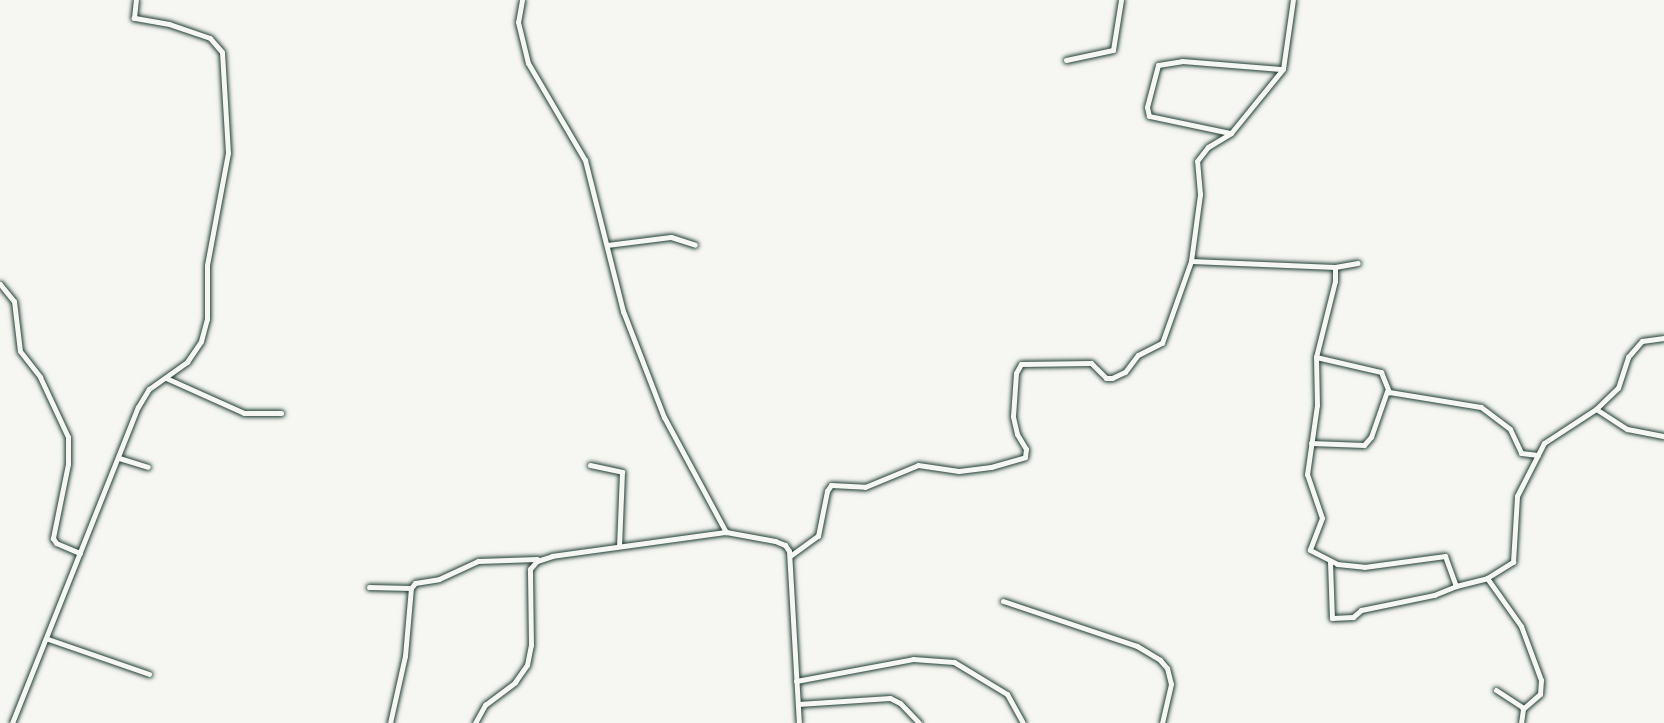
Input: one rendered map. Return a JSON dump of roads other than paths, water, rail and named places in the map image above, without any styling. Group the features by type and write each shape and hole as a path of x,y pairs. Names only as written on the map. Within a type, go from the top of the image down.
{"street":[{"path":"12,723 146,393 182,367 197,348 207,319 207,265 228,153 223,60 219,47 210,38 169,24 134,18 136,0"},
{"path":"522,0 518,22 528,63 585,160 623,311 655,396 726,532"},
{"path":"1066,60 1113,50 1121,0"},
{"path":"790,556 818,536 831,485 865,487 918,465 959,471 991,467 1025,457 1026,449 1017,434 1013,416 1016,373 1020,365 1091,363 1106,378 1120,376 1138,355 1162,343 1191,261 1199,204 1197,161 1208,147 1231,133 1283,69 1293,0"},
{"path":"1231,133 1149,116 1147,107 1158,65 1189,61 1283,69"},
{"path":"607,245 671,237 695,245"},
{"path":"1191,261 1335,267 1358,263"},
{"path":"1335,267 1335,281 1316,357 1317,405 1307,479 1322,522 1310,549 1330,562 1364,567 1445,556 1456,586"},
{"path":"0,284 14,301 20,351 40,377 68,437 68,464 53,538 56,543 80,553"},
{"path":"1330,562 1332,618 1353,617 1361,610 1434,595 1487,578 1514,561 1517,496 1544,443 1562,428 1596,409 1621,384 1627,361 1636,346 1648,338 1664,338"},
{"path":"1311,443 1364,445 1371,437 1387,391 1381,372 1316,357"},
{"path":"166,378 244,413 281,413"},
{"path":"1387,391 1481,407 1510,429 1521,453 1538,455"},
{"path":"1596,409 1627,429 1664,436"},
{"path":"119,458 148,467"},
{"path":"590,465 622,472 619,546"},
{"path":"390,723 405,656 411,588 417,581 439,579 472,562 541,559 726,532 785,545 790,556 799,723"},
{"path":"475,723 485,705 518,679 527,665 531,645 530,569 541,559"},
{"path":"1487,578 1521,626 1539,673 1540,694 1524,708 1521,723"},
{"path":"369,587 411,588"},
{"path":"1003,601 1137,646 1160,660 1167,668 1171,684 1162,723"},
{"path":"47,639 149,674"},
{"path":"796,681 861,666 913,659 954,662 1007,694 1023,723"},
{"path":"1496,690 1524,708"},
{"path":"798,704 890,698 919,723"}]}
